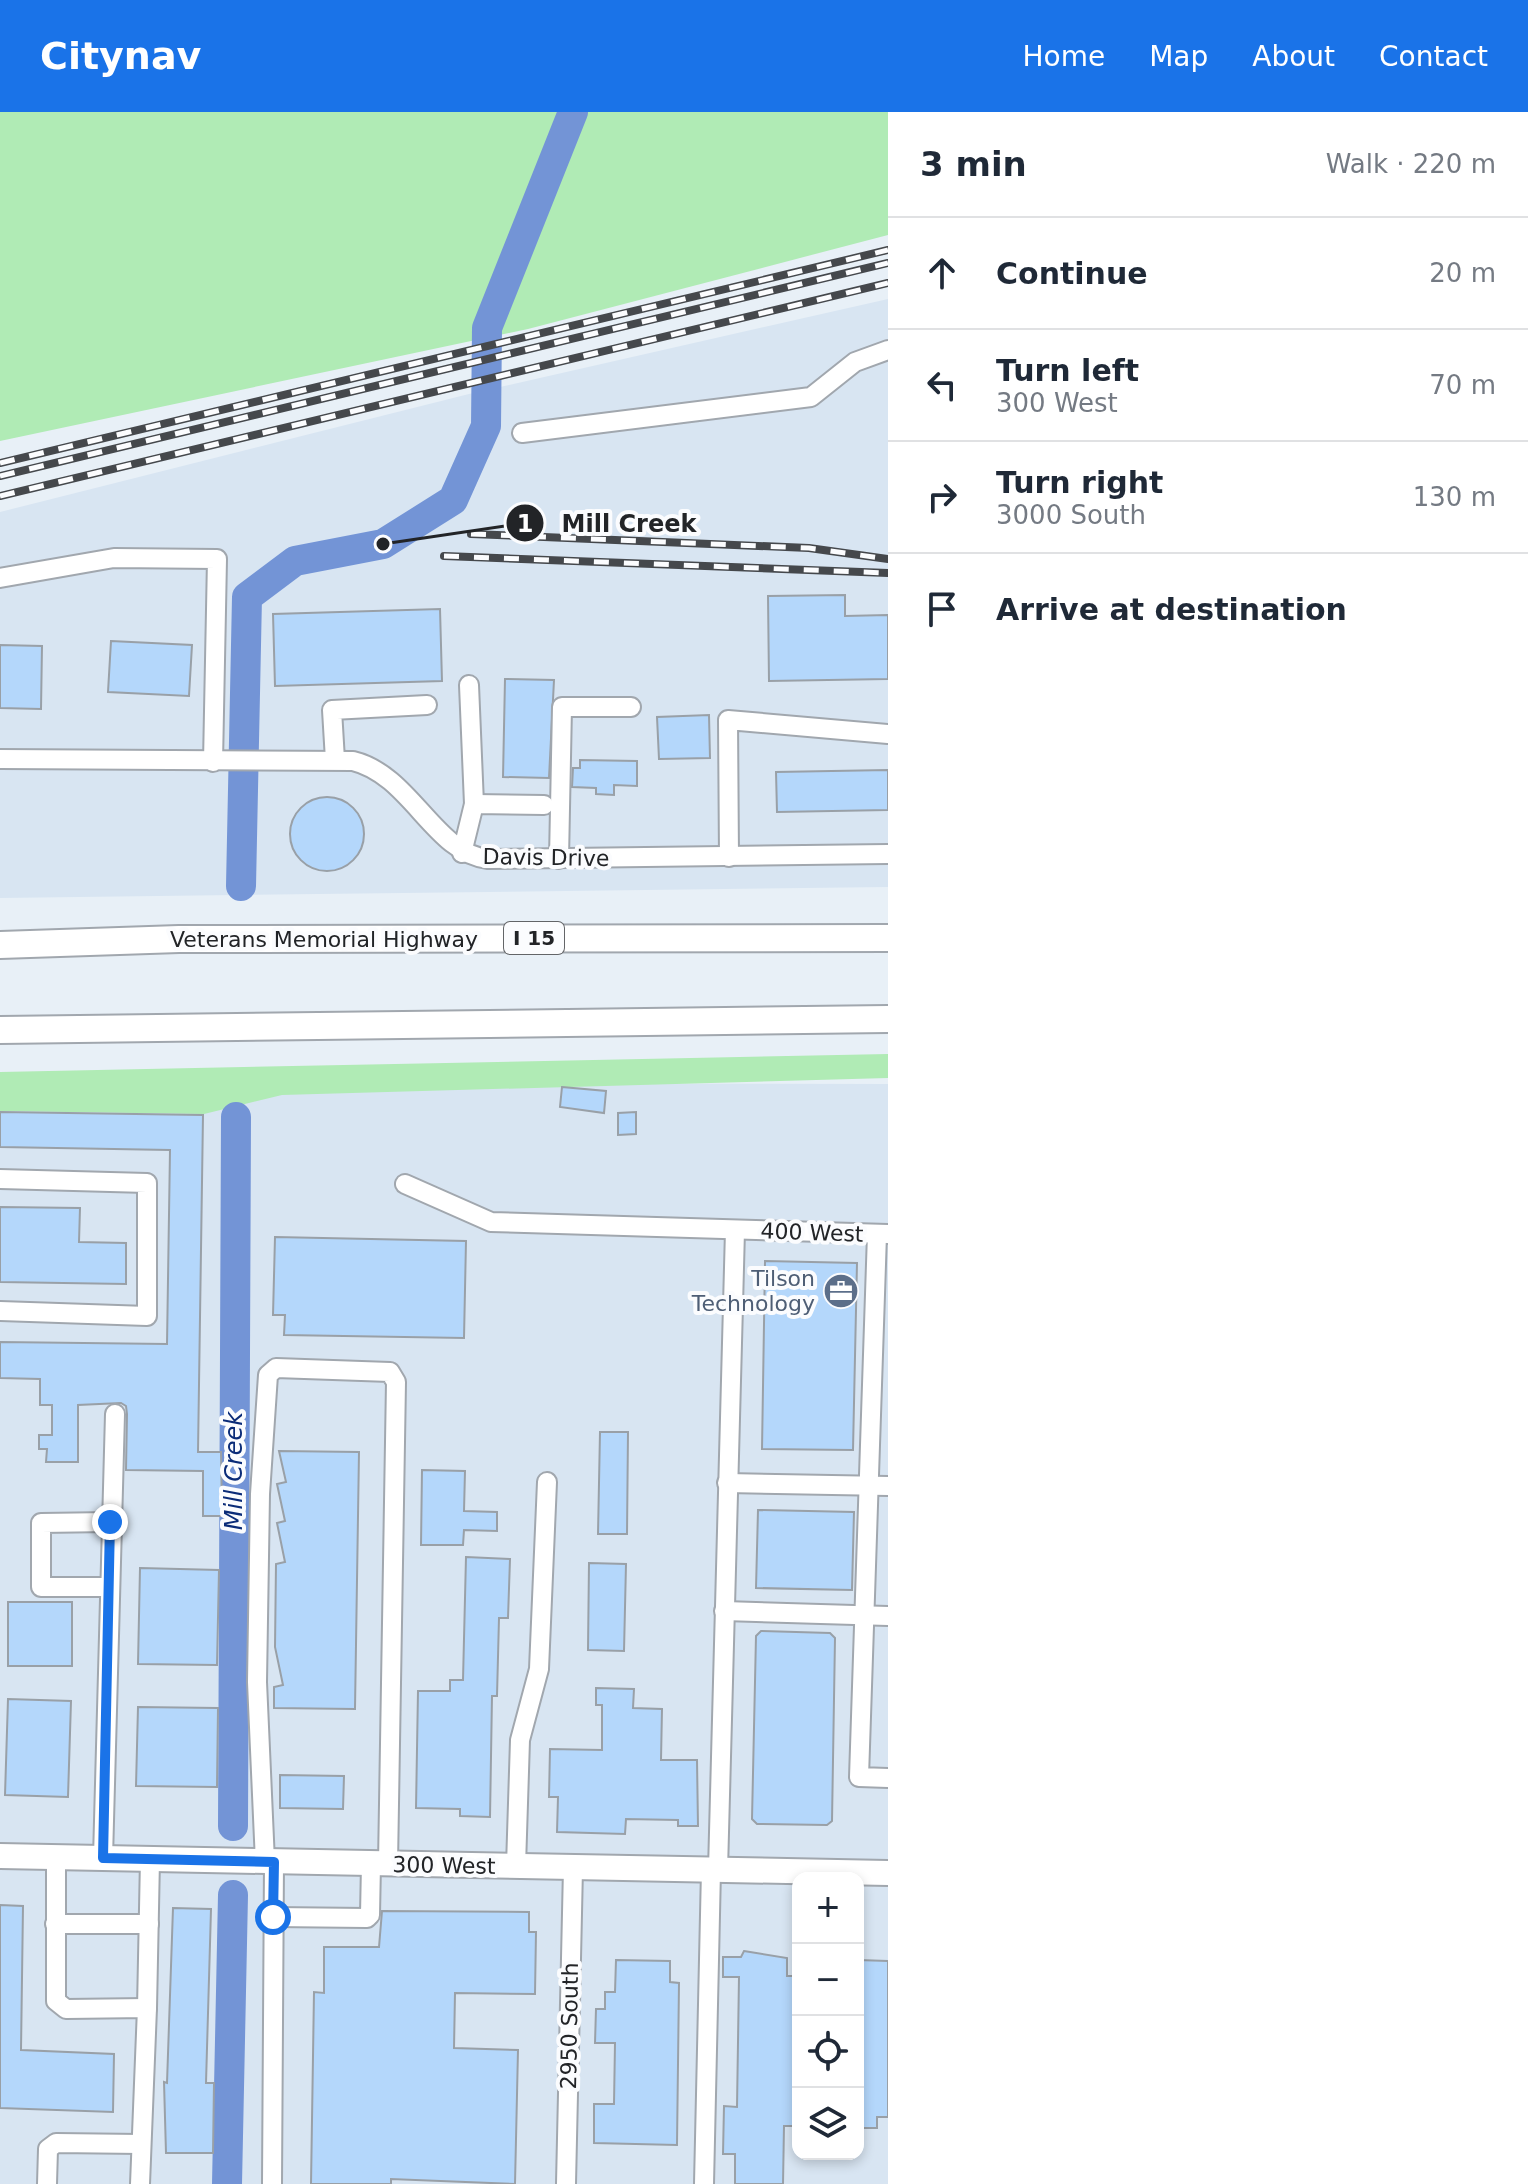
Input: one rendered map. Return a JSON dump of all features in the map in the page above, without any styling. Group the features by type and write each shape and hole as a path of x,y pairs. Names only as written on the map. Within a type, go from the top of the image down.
{"highway":[{"path":"0,937 179,939"},
{"name":"Veterans Memorial Highway","path":"0,945 179,939 888,938"},
{"path":"0,1030 888,1019"},
{"path":"0,1045 185,1030"}],"main road":[{"name":"300 West","path":"0,1856 888,1873"}],"street":[{"path":"522,433 811,397 855,362 888,350"},
{"path":"0,578 114,558 217,559 220,762"},
{"path":"462,853 474,804 469,685"},
{"path":"335,760 332,710 427,705"},
{"path":"559,859 562,707 631,707"},
{"path":"729,857 728,720 888,734"},
{"name":"Davis Drive","path":"0,759 335,760 371,765 393,781 462,853 488,859 888,854"},
{"path":"474,804 544,805"},
{"path":"0,1179 147,1183 147,1316 0,1311"},
{"name":"400 West","path":"405,1184 491,1222 882,1234"},
{"path":"704,2184 735,1230"},
{"path":"882,1234 859,1777 888,1778"},
{"path":"272,2184 273,1917 257,1682 260,1494 268,1375 276,1368 374,1369 390,1372 396,1382 380,1864 370,1915 367,1918 273,1917"},
{"path":"103,1858 115,1414"},
{"path":"516,1866 520,1740 539,1669 547,1482"},
{"path":"727,1483 888,1486"},
{"path":"108,1587 41,1587 41,1523 110,1522"},
{"path":"724,1611 888,1616"},
{"path":"56,1857 56,2001 60,2007 147,2008"},
{"path":"140,2184 150,1859"},
{"name":"2950 South","path":"566,2184 573,1868"},
{"path":"55,1924 149,1924"},
{"path":"47,2184 48,2149 56,2143 141,2144"}],"shaded area":[{"path":"888,299 888,887 0,898 0,512 469,394"},
{"path":"215,1083 888,1084 888,2184 0,2184 0,1088"}],"green space":[{"path":"0,112 888,112 888,235 528,329 0,441"},
{"path":"888,1054 888,1078 282,1095 204,1114 0,1111 0,1072"}],"building":[{"path":"845,595 845,616 888,615 888,679 769,681 768,596"},
{"path":"440,609 442,681 275,686 273,614"},
{"path":"111,641 192,645 189,696 108,692"},
{"path":"0,645 42,646 41,709 0,708"},
{"path":"505,679 554,680 549,778 503,777"},
{"path":"709,715 710,758 659,759 657,717"},
{"path":"580,760 637,761 637,786 614,785 614,795 596,794 596,788 572,787 573,768 580,768"},
{"path":"888,770 888,810 777,812 776,772"},
{"path":"327,797 341,800 353,808 361,820 364,834 361,848 353,860 341,868 327,871 313,868 301,860 293,848 290,834 293,820 301,808 313,800"},
{"path":"562,1087 606,1091 604,1113 560,1107"},
{"path":"0,1112 203,1115 198,1452 221,1452 222,1516 203,1516 203,1471 126,1470 127,1414 126,1406 121,1403 78,1405 78,1462 46,1462 47,1449 39,1449 39,1435 52,1435 52,1405 40,1405 40,1379 0,1378 0,1342 167,1344 170,1150 0,1147"},
{"path":"636,1112 636,1134 618,1135 618,1113"},
{"path":"0,1207 80,1208 79,1242 126,1243 126,1284 0,1282"},
{"path":"275,1237 466,1241 464,1338 284,1335 285,1315 273,1315"},
{"path":"765,1261 857,1263 853,1450 762,1449"},
{"path":"600,1432 628,1432 627,1534 598,1534"},
{"path":"279,1451 359,1452 355,1709 274,1708 274,1687 283,1685 275,1647 276,1564 285,1562 277,1523 285,1521 277,1484 286,1482"},
{"path":"422,1470 465,1471 464,1511 497,1512 497,1531 464,1530 463,1545 421,1545"},
{"path":"758,1510 854,1512 852,1590 756,1588"},
{"path":"466,1557 510,1559 508,1618 499,1618 497,1696 492,1696 490,1817 460,1816 460,1809 416,1808 418,1691 450,1691 450,1680 463,1680"},
{"path":"589,1563 626,1564 624,1651 588,1650"},
{"path":"140,1568 219,1570 217,1665 138,1664"},
{"path":"8,1602 72,1602 72,1666 8,1666"},
{"path":"761,1631 830,1633 835,1638 832,1821 827,1825 757,1824 752,1819 756,1636"},
{"path":"596,1688 634,1689 633,1708 662,1709 661,1760 697,1760 698,1826 678,1826 678,1820 626,1819 625,1834 557,1832 558,1797 549,1797 550,1749 602,1750 602,1705 596,1705"},
{"path":"8,1699 71,1701 68,1797 5,1795"},
{"path":"138,1707 218,1708 217,1787 136,1786"},
{"path":"280,1775 344,1776 343,1809 280,1808"},
{"path":"0,1905 23,1906 21,2050 114,2054 113,2112 0,2108"},
{"path":"173,1908 211,1909 206,2083 214,2083 213,2153 166,2153 164,2082 167,2083"},
{"path":"382,1911 529,1912 529,1932 536,1932 535,1994 455,1993 454,2048 518,2050 515,2184 391,2179 391,2184 311,2184 314,1992 324,1993 324,1947 379,1947"},
{"path":"744,1951 787,1958 787,1976 792,1976 792,2126 784,2126 783,2184 735,2184 735,2154 723,2154 724,2106 737,2107 739,1977 723,1977 723,1957 741,1957"},
{"path":"616,1960 670,1961 670,1982 679,1983 677,2145 594,2143 594,2104 614,2104 615,2043 595,2043 596,2009 605,2009 605,1992 615,1992"},
{"path":"864,1960 888,1961 888,2117 877,2117 877,2128 864,2128"}],"waterway":[{"name":"Mill Creek","path":"241,886 247,597 295,561 383,544 453,500 486,426 487,328 573,112"},
{"name":"Mill Creek","path":"233,1826 236,1117"},
{"name":"Mill Creek","path":"227,2184 233,1895"}],"railway":[{"path":"0,463 888,250"},
{"path":"0,476 888,263"},
{"path":"0,496 888,283"},
{"path":"471,534 809,548 888,559"},
{"path":"444,556 888,573"}],"place":[{"name":"Mill Creek","path":"383,544"},
{"name":"Tilson Technology","path":"841,1291"}],"route":[{"path":"110,1522 103,1858 274,1862 273,1917"}]}
